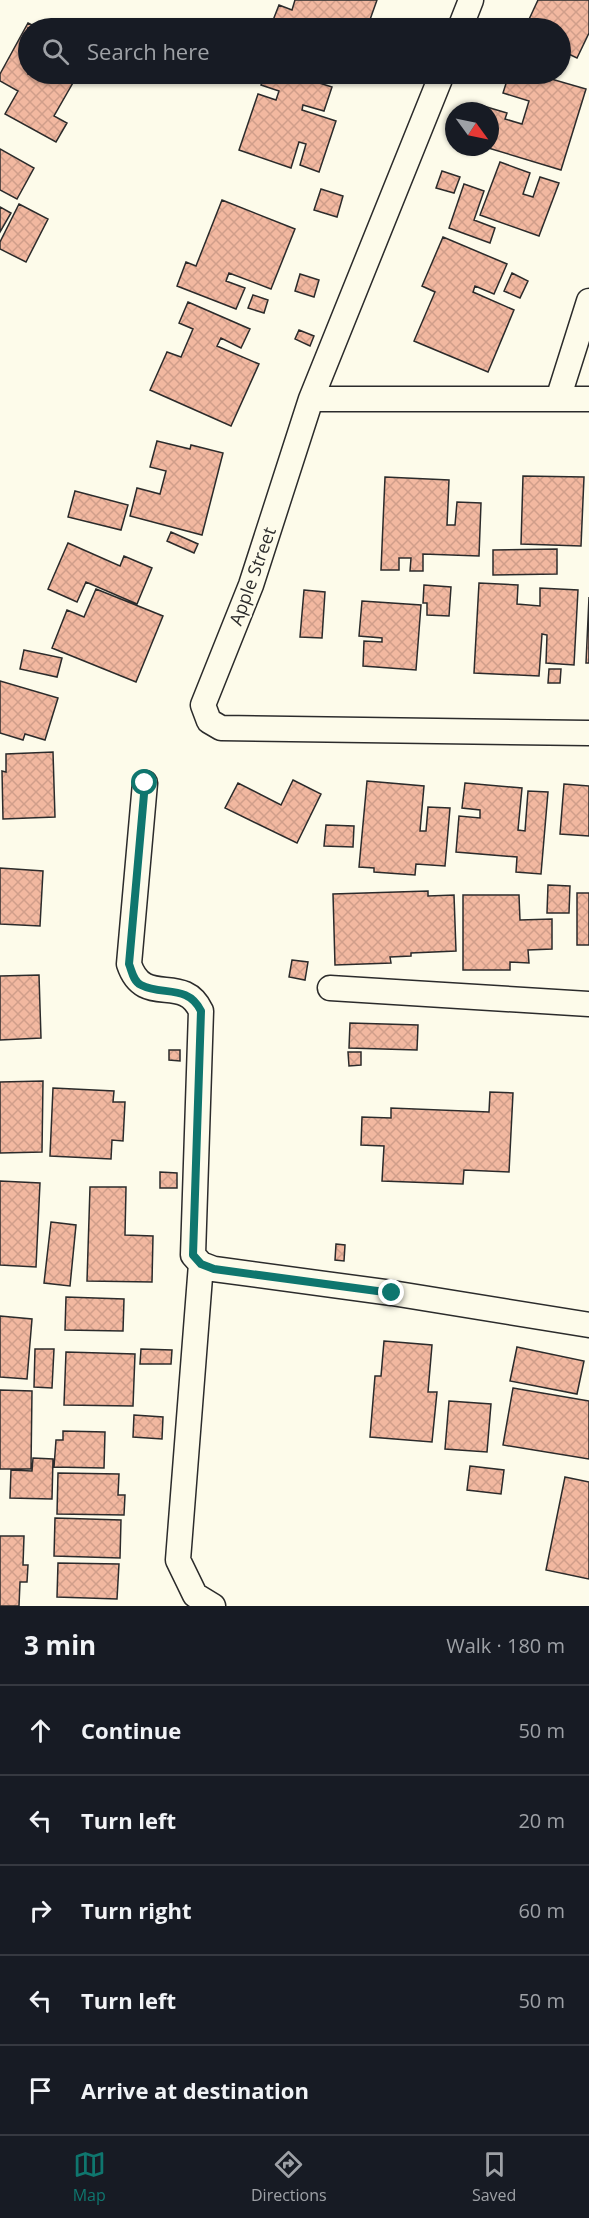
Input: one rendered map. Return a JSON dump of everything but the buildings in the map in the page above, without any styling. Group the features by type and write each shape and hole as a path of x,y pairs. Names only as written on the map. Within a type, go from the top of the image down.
{"street":[{"path":"464,18 471,0"},
{"name":"Apple Street","path":"438,84 311,399 251,585 203,705 209,721 221,728 589,733"},
{"path":"558,399 589,300"},
{"path":"311,399 589,399"},
{"path":"145,783 129,964 134,979 141,985 183,993 197,1002 201,1011 193,1255 201,1264 214,1269 392,1293 589,1325"},
{"path":"330,988 589,1004"},
{"path":"201,1264 178,1560 195,1595 213,1606"}],"route":[{"path":"145,783 129,964 134,979 141,985 183,993 197,1002 201,1011 193,1255 201,1264 214,1269 392,1293"}]}
